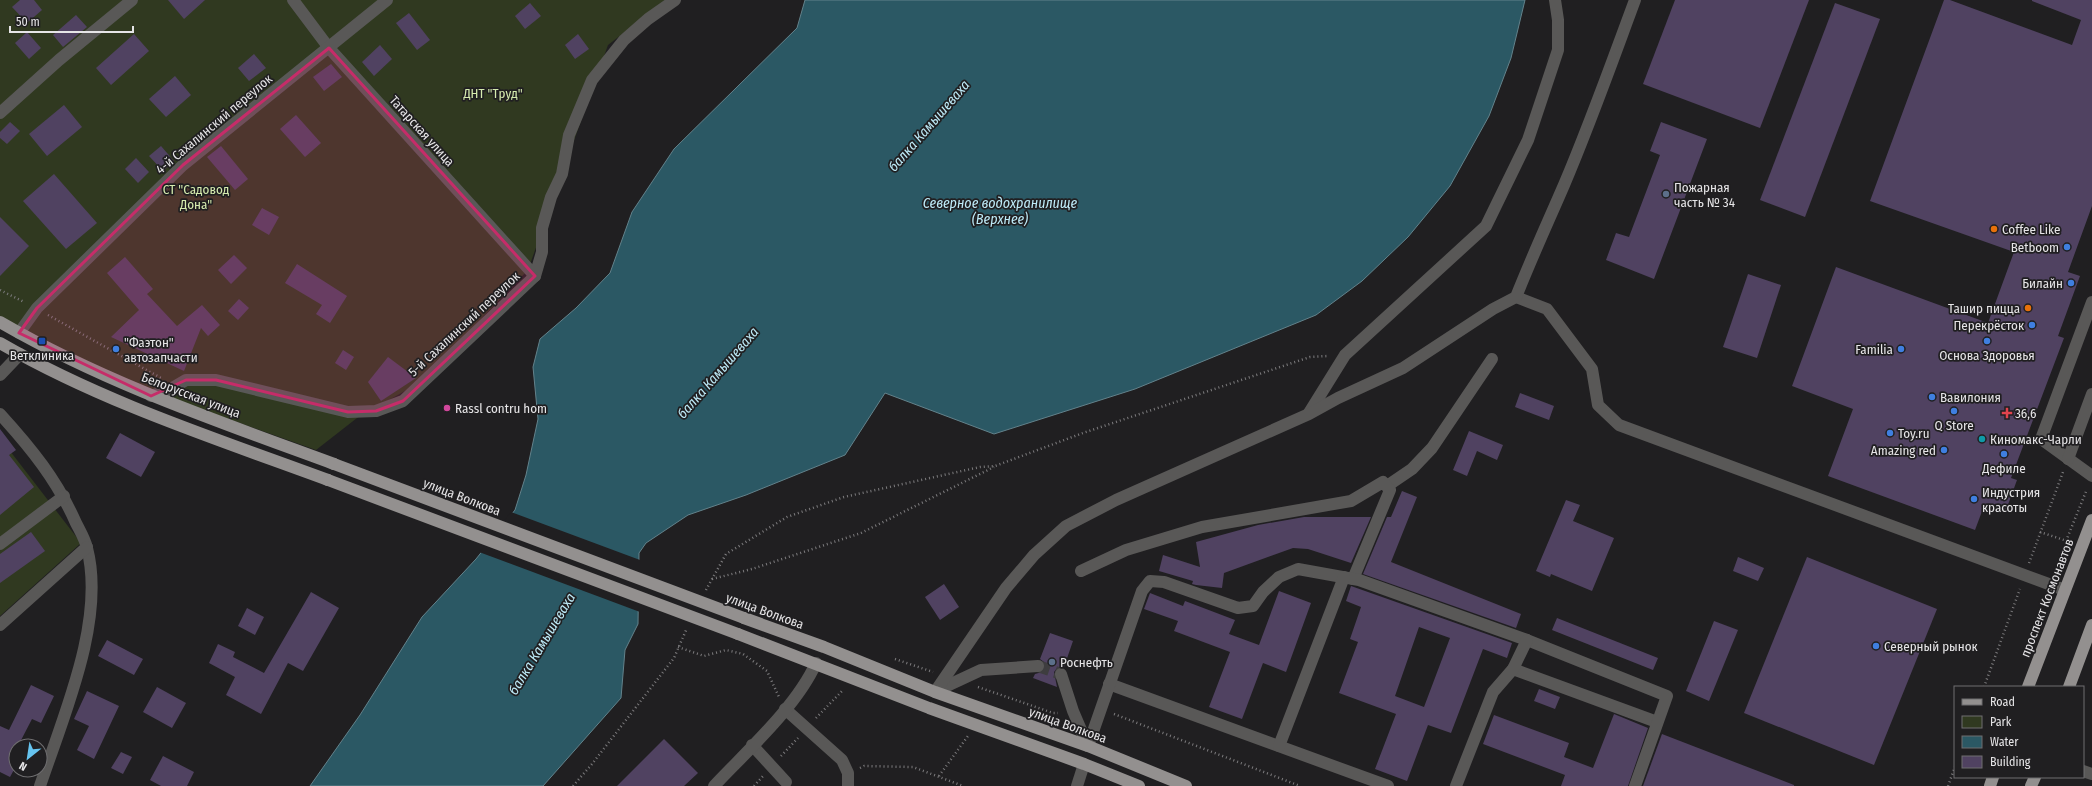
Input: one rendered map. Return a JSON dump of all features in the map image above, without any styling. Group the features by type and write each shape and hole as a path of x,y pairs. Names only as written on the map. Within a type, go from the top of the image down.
{"main road":[{"name":"Белорусская улица","path":"0,322 59,355 151,396 334,464"},
{"path":"0,343 51,370 156,416 816,663 929,708 1084,764 1139,786"},
{"name":"улица Волкова","path":"334,464 824,647 935,692 1088,746 1186,786"},
{"name":"проспект Космонавтов","path":"2028,686 2092,520"},
{"path":"2069,686 2092,625"}],"street":[{"path":"0,113 59,60 132,0"},
{"name":"Татарская улица","path":"293,0 329,48 535,276"},
{"name":"4-й Сахалинский переулок","path":"19,333 37,308 183,165 387,0"},
{"name":"5-й Сахалинский переулок","path":"151,396 169,390 186,380 216,380 348,412 376,411 403,401 535,276 542,252 542,228 551,197 562,174 570,135 592,80 624,40 648,19 675,0"},
{"path":"1309,414 1345,355 1486,226 1528,140 1558,50 1558,20 1555,0"},
{"path":"935,692 1006,588 1034,555 1066,526 1116,500 1309,414 1338,398 1404,368 1493,309 1516,297 1534,250 1563,186 1605,84 1636,0"},
{"path":"1516,297 1547,309 1592,369 1598,405 1619,425 2065,590"},
{"path":"2092,302 2041,439 2092,476"},
{"path":"0,375 20,354"},
{"path":"1387,486 1412,469 1432,448 1492,359"},
{"path":"2068,459 2092,394"},
{"path":"0,414 33,450 64,496 87,547 93,585 79,671 40,786"},
{"path":"1080,571 1126,550 1202,527 1351,501 1383,482 1390,490 1349,578 1279,746"},
{"path":"0,544 64,496"},
{"path":"0,626 87,547"},
{"path":"1088,746 1142,591 1150,581 1164,582 1238,608 1253,606 1263,592 1279,577 1298,569 1349,578 1527,640 1667,696 1635,786"},
{"path":"1456,786 1493,692 1513,669 1527,640"},
{"path":"714,786 808,682 816,663"},
{"path":"935,692 957,680 981,670 1038,666"},
{"path":"1513,669 1657,722"},
{"path":"1061,674 1073,711 1088,746"},
{"path":"1109,684 1388,786"},
{"path":"785,709 842,760 848,773 848,786"},
{"path":"752,745 786,782"},
{"path":"1077,786 1084,764"}],"path":[{"path":"711,579 752,569 861,533 995,466 1083,433 1310,357"},
{"path":"705,592 726,554 787,517 844,497 980,467 995,466"},
{"path":"2066,541 2092,476"},
{"path":"2040,532 2081,546"},
{"path":"573,786 592,764 674,658 688,624"},
{"path":"678,647 704,656 726,650 743,654 767,671 785,709"},
{"path":"889,656 945,676"},
{"path":"957,680 1053,713 1073,711"},
{"path":"754,786 845,688"},
{"path":"1100,709 1300,786"},
{"path":"961,732 976,738"},
{"path":"939,776 969,735"},
{"path":"848,773 864,766 913,767 964,786"},
{"path":"1948,786 1954,770"}],"highlighted area":[{"path":"329,48 535,276 403,401 376,411 348,412 216,380 186,380 151,396 19,333 37,308 183,165"}],"green space":[{"name":"СТ \"Садовод Дона\"","path":"0,0 666,0 608,45 528,270 419,383 357,418 316,450 154,392 75,358 0,316"},
{"path":"0,438 81,543 0,616"}],"water":[{"name":"Северное водохранилище (Верхнее)","path":"805,0 1525,0 1511,58 1489,116 1450,186 1408,237 1362,281 1316,315 1135,389 994,434 885,393 845,455 746,495 688,515 646,543 639,553 638,624 625,650 621,698 543,786 310,786 360,715 422,617 476,559 515,510 526,475 538,419 533,367 540,339 576,308 610,273 632,212 674,149 797,28"}],"pier":[{"path":"511,512 640,560 640,612 479,552"}],"building":[{"path":"20,0 34,0 42,10 27,23 12,7"},
{"path":"168,0 205,0 184,19"},
{"path":"1675,0 1809,0 1760,128 1643,84"},
{"path":"1944,0 1950,0 2072,45 2081,20 2032,0 2092,0 2092,206 2068,272 2080,276 2058,336 2064,338 2011,478 2017,480 2005,513 1984,506 1975,530 1828,476 1853,409 1792,386 1836,267 1988,323 2014,252 1870,201"},
{"path":"530,3 541,16 525,29 515,16"},
{"path":"1835,3 1880,19 1805,217 1760,200"},
{"path":"409,13 430,40 417,50 396,23"},
{"path":"76,15 87,27 63,47 53,35"},
{"path":"27,32 41,48 29,59 15,43"},
{"path":"134,34 149,51 111,85 96,68"},
{"path":"578,34 589,49 575,59 565,45"},
{"path":"380,45 392,59 374,76 362,62"},
{"path":"254,54 266,68 249,81 238,68"},
{"path":"331,64 342,77 324,91 313,77"},
{"path":"175,76 191,95 166,117 149,99"},
{"path":"64,105 82,127 47,156 29,134"},
{"path":"296,115 321,143 305,157 280,129"},
{"path":"10,122 20,131 7,144 0,138 0,132"},
{"name":"Пожарная часть № 34","path":"1661,122 1707,139 1654,279 1606,260 1616,233 1629,237 1660,155 1650,151"},
{"path":"161,146 174,161 163,171 149,156"},
{"path":"221,146 248,179 235,190 207,157"},
{"path":"136,158 149,172 138,183 125,169"},
{"path":"54,174 97,223 66,249 23,201"},
{"path":"262,208 279,217 269,235 252,225"},
{"path":"0,217 29,246 0,276"},
{"path":"234,255 247,268 231,284 218,270"},
{"path":"125,257 153,289 147,294 177,326 202,305 220,325 208,336 201,328 184,371 111,337 139,310 107,273"},
{"path":"297,264 347,296 330,323 316,314 322,305 285,283"},
{"path":"1748,274 1781,285 1757,358 1723,347"},
{"path":"239,299 249,308 238,320 228,311"},
{"path":"343,350 354,357 346,370 335,363"},
{"path":"388,357 416,378 381,401 368,382"},
{"path":"1520,393 1554,406 1549,420 1515,407"},
{"path":"0,429 16,450 9,455 34,487 0,515"},
{"path":"1469,431 1503,445 1497,460 1477,451 1467,476 1453,470"},
{"path":"120,433 155,452 141,477 106,458"},
{"path":"1402,491 1417,497 1391,562 1521,614 1516,628 1363,574 1387,517 1391,517"},
{"path":"1566,500 1580,505 1573,521 1614,538 1592,591 1551,574 1550,577 1536,571"},
{"path":"1304,517 1371,517 1351,563 1308,549 1293,548 1224,573 1222,588 1192,584 1193,581 1159,571 1163,555 1200,567 1196,542 1258,525"},
{"path":"31,532 45,551 0,583 0,554"},
{"path":"1738,557 1764,568 1758,581 1733,571"},
{"path":"1807,557 1937,609 1874,765 1744,713"},
{"path":"944,584 959,607 940,620 925,597"},
{"path":"1351,586 1512,643 1507,658 1483,649 1451,733 1428,725 1407,781 1375,769 1396,714 1339,693 1358,642 1350,639 1361,607 1346,601","holes":["1419,627 1450,638 1424,707 1395,696"]},
{"path":"1279,591 1311,603 1286,672 1263,663 1242,719 1209,707 1230,652 1174,631 1178,621 1144,609 1150,593 1183,606 1185,601 1235,620 1229,634 1259,645"},
{"path":"311,592 339,608 303,671 288,663 261,714 226,695 235,677 209,663 218,644 235,652 233,657 264,673"},
{"path":"247,608 264,617 255,635 238,626"},
{"path":"1557,618 1658,658 1653,670 1552,630"},
{"path":"1714,621 1738,630 1709,701 1686,691"},
{"path":"1050,633 1073,641 1064,667 1058,667 1054,672 1057,687 1033,678 1035,674 1042,672 1045,669 1044,662 1040,659"},
{"path":"107,640 143,659 134,675 98,656"},
{"path":"31,685 54,696 41,723 32,719 22,738 8,738 8,776 0,772 0,726 9,730"},
{"path":"157,687 186,703 172,728 143,712"},
{"path":"1539,689 1560,697 1555,709 1534,701"},
{"path":"87,691 119,706 94,759 77,750 89,726 74,719"},
{"path":"1614,714 1648,728 1628,786 1561,786 1565,775 1483,744 1494,715 1569,743 1564,757 1593,768"},
{"path":"1662,734 1794,785 1794,786 1643,786"},
{"path":"664,739 698,773 684,786 617,786"},
{"path":"121,752 132,757 123,774 111,768"},
{"path":"163,756 194,772 187,786 161,786 150,780"}],"tunnel":[{"path":"1038,666 1061,674"}],"place":[{"name":"Пожарная часть № 34","path":"1666,194"},
{"name":"Coffee Like","path":"1994,229"},
{"name":"Betboom","path":"2067,247"},
{"name":"Билайн","path":"2071,283"},
{"name":"Ташир пицца","path":"2028,308"},
{"name":"Перекрёсток","path":"2032,325"},
{"name":"Ветклиника","path":"42,341"},
{"name":"Основа Здоровья","path":"1987,341"},
{"name":"\"Фаэтон\" автозапчасти","path":"116,349"},
{"name":"Familia","path":"1901,349"},
{"name":"Вавилония","path":"1932,397"},
{"name":"Rassl contru hom","path":"447,408"},
{"name":"Q Store","path":"1954,411"},
{"name":"36,6","path":"2007,413"},
{"name":"Toy.ru","path":"1890,433"},
{"name":"Киномакс-Чарли","path":"1982,439"},
{"name":"Amazing red","path":"1944,450"},
{"name":"Дефиле","path":"2004,454"},
{"name":"Индустрия красоты","path":"1974,499"},
{"name":"Северный рынок","path":"1876,646"},
{"name":"Роснефть","path":"1052,662"}],"park label":[{"name":"ДНТ \"Труд\"","path":"493,93"}],"water label":[{"name":"балка Камышеваха","path":"929,126"},
{"name":"балка Камышеваха","path":"718,373"},
{"name":"балка Камышеваха","path":"542,644"}]}
